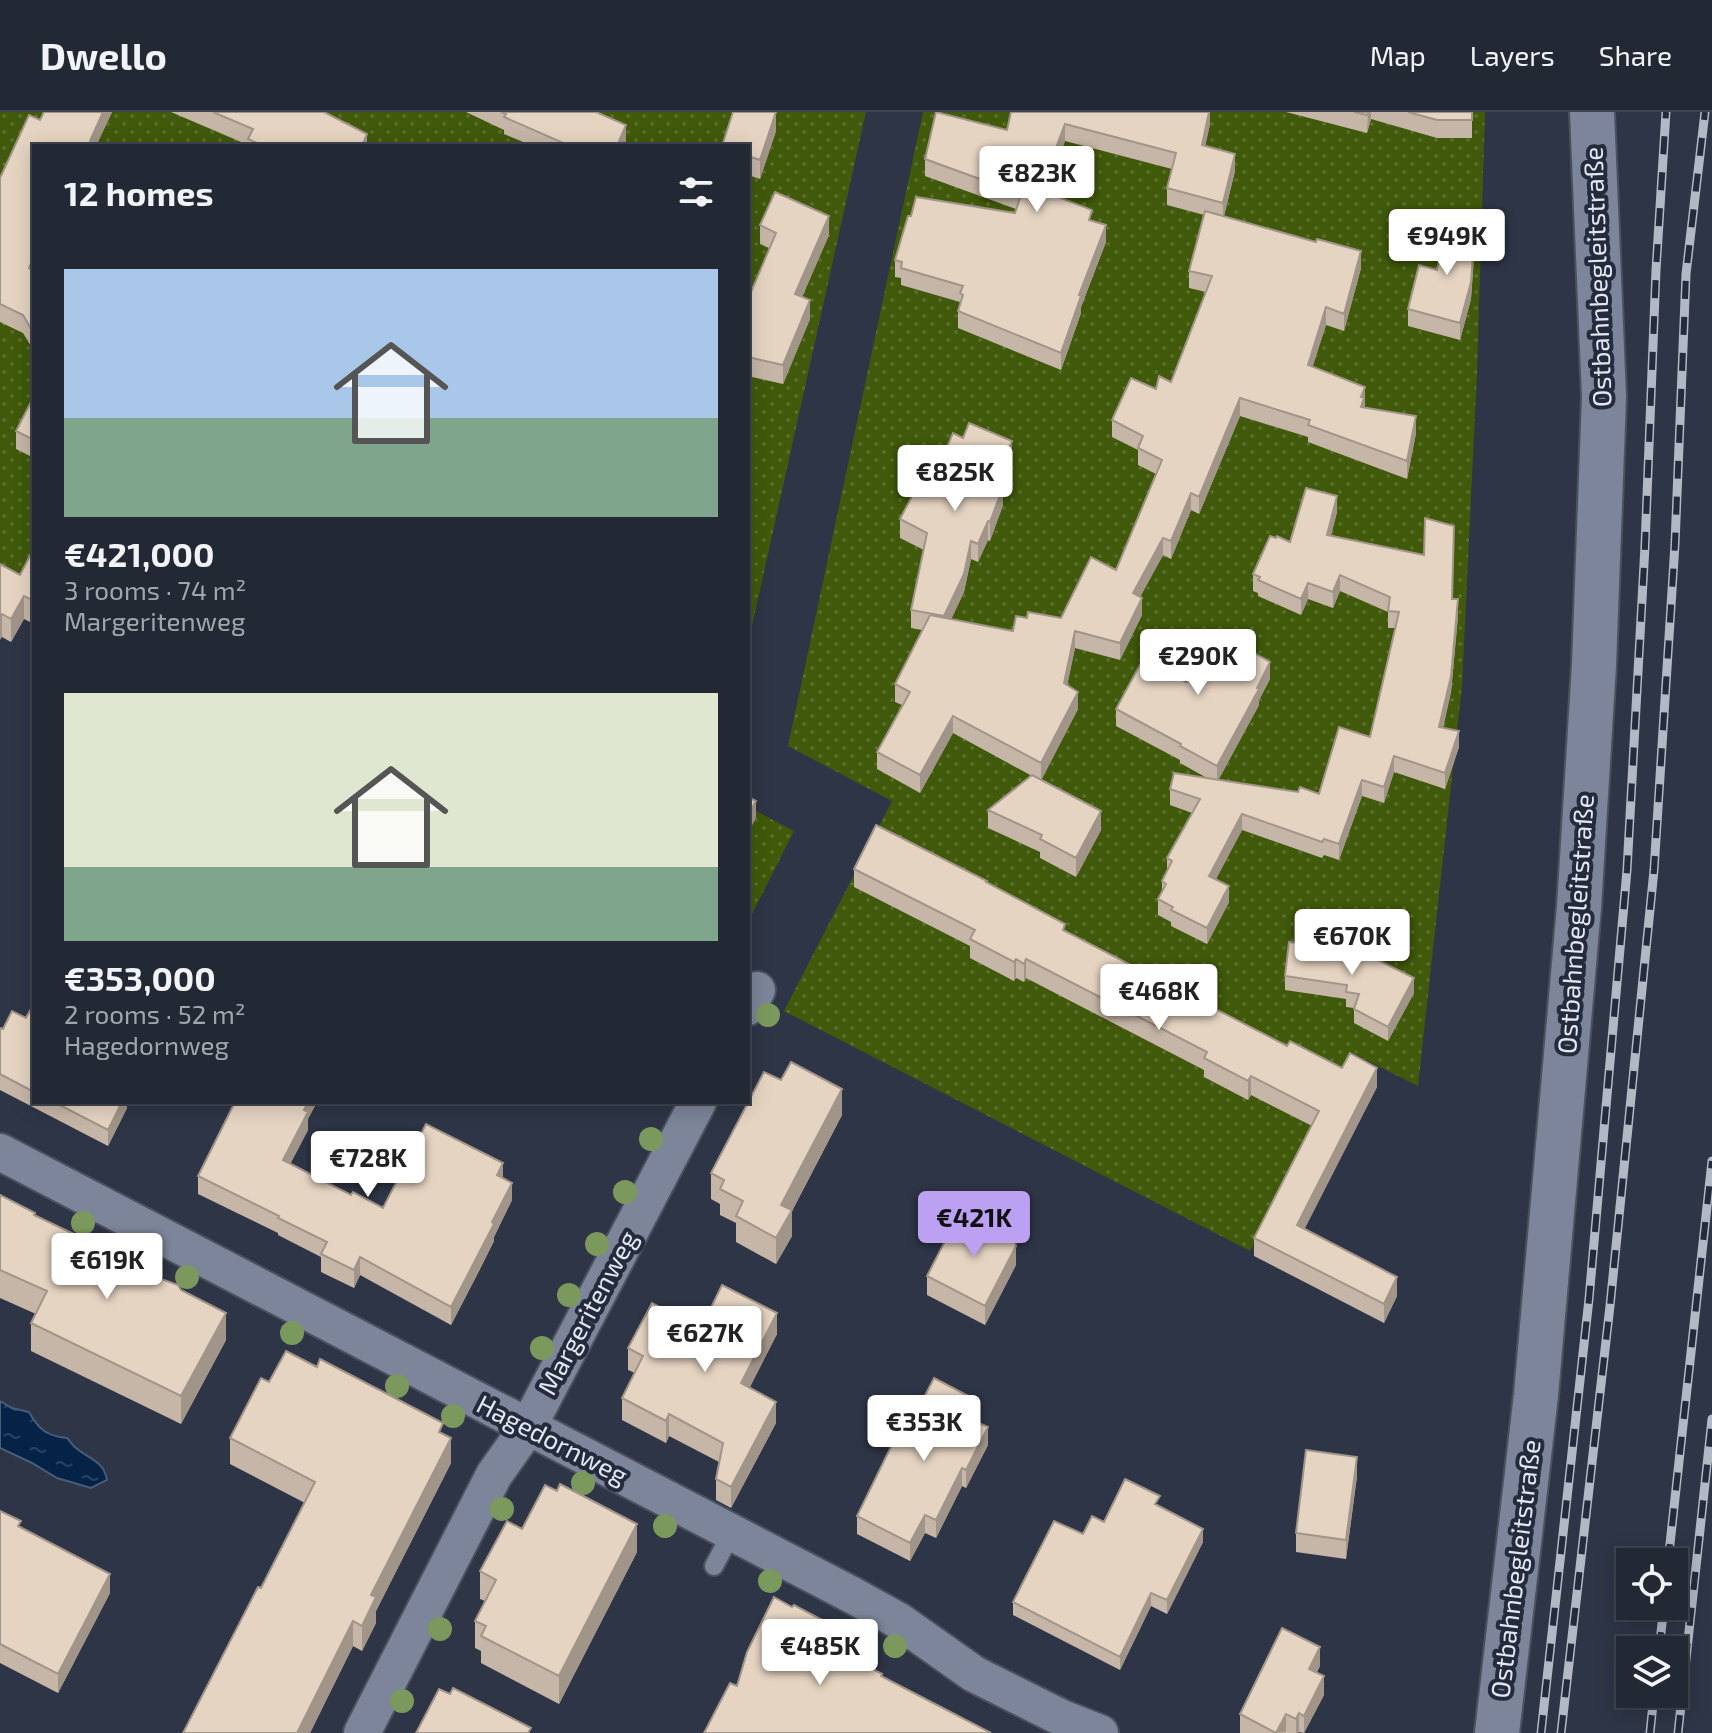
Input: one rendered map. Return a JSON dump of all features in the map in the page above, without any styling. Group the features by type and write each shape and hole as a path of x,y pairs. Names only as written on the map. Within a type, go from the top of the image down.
{"street":[{"name":"Ostbahnbegleitstraße","path":"1497,1733 1536,1395 1579,907 1594,665 1604,397 1592,112"},
{"name":"Margeritenweg","path":"362,1733 494,1475 528,1427 697,1104"},
{"name":"Hagedornweg","path":"0,1152 899,1621 974,1674 1062,1718 1100,1733"}],"lane":[{"path":"714,1566 732,1532"}],"green space":[{"path":"0,112 866,112 750,635 750,144 32,144 32,622 0,606"},
{"path":"923,112 1485,112 1477,374 1462,686 1418,1086 1350,1052 1250,1251 784,1011 892,801 788,746"},
{"path":"750,808 794,831 750,918"}],"water":[{"path":"0,1401 29,1412 40,1428 49,1434 67,1438 99,1464 107,1480 91,1488 57,1478 0,1448"}],"building":[{"path":"44,112 103,112 90,141 97,144 32,144 32,261 29,268 32,270 32,331 23,315 0,304 0,178 29,115 40,120"},
{"path":"213,112 324,112 367,134 363,144 259,144 248,139 253,129"},
{"path":"501,112 596,112 626,125 618,144 565,144 504,117 506,114"},
{"path":"733,112 776,112 760,160 750,157 750,144 723,144"},
{"path":"936,112 1007,130 1011,112 1209,112 1202,145 1235,154 1223,203 1167,188 1176,153 1065,124 1040,190 1092,210 1089,220 1106,225 1061,353 958,311 963,286 901,268 902,262 895,260 916,197 1015,213 1021,194 925,159"},
{"path":"1408,112 1472,112 1472,120 1437,120"},
{"path":"775,192 829,216 795,294 810,300 783,365 750,357 750,294 776,233 760,225"},
{"path":"1205,211 1316,242 1317,239 1361,251 1344,314 1326,307 1308,365 1365,387 1361,407 1416,416 1407,461 1308,425 1310,420 1240,398 1199,497 1191,493 1171,541 1163,538 1133,593 1142,598 1120,643 1075,631 1064,683 1078,692 1041,763 953,716 920,775 877,752 910,692 895,684 930,615 1013,631 1016,616 1027,618 1028,612 1061,618 1091,557 1116,570 1162,460 1138,448 1143,436 1112,420 1131,378 1156,389 1159,376 1171,382 1212,276 1189,271"},
{"path":"1447,222 1475,229 1471,282 1460,323 1408,309 1419,265 1437,270"},
{"path":"32,400 32,439 16,431"},
{"path":"969,423 1012,441 994,483 1003,487 978,544 971,541 964,574 944,616 911,610 927,533 900,519 922,477 932,482 953,433 963,438"},
{"path":"1306,488 1337,496 1327,535 1424,555 1425,518 1454,526 1452,599 1458,599 1451,676 1439,727 1459,731 1445,773 1394,756 1384,787 1362,780 1339,844 1324,839 1322,842 1242,814 1209,876 1229,886 1207,928 1171,910 1173,907 1158,899 1166,884 1162,881 1172,861 1167,858 1200,799 1170,789 1174,773 1298,792 1300,787 1319,794 1339,727 1370,737 1399,612 1388,611 1390,597 1340,575 1333,592 1308,583 1301,599 1258,580 1260,577 1253,574 1270,536 1290,542"},
{"path":"32,552 32,600 24,596 11,619 2,614 0,617 0,564 20,575"},
{"path":"1214,630 1270,662 1259,689 1217,766 1116,709 1143,659 1186,682"},
{"path":"1032,775 1101,811 1076,858 1040,839 1042,835 988,810"},
{"path":"750,798 756,801 750,812"},
{"path":"876,825 1065,924 1063,930 1287,1046 1290,1041 1342,1068 1350,1053 1377,1068 1297,1225 1397,1277 1384,1304 1254,1238 1319,1111 1251,1076 1248,1081 1204,1058 1207,1052 1026,959 1024,964 1016,959 1014,962 970,939 975,930 854,869"},
{"path":"1289,942 1364,953 1414,978 1388,1027 1354,1009 1359,994 1346,992 1347,985 1285,976"},
{"path":"32,1007 32,1091 0,1074 0,1028 3,1029 12,1011 26,1018"},
{"path":"791,1062 842,1089 781,1205 792,1210 776,1238 736,1216 743,1201 720,1189 724,1180 711,1173 747,1104 750,1104 764,1072 781,1080"},
{"path":"58,1104 121,1104 108,1130"},
{"path":"234,1104 307,1104 304,1110 308,1112 283,1160 383,1208 426,1124 503,1163 497,1175 512,1183 451,1307 360,1257 354,1270 321,1254 327,1242 198,1176"},
{"path":"0,1195 34,1215 124,1258 121,1264 178,1285 181,1290 226,1313 181,1396 31,1323 47,1291 0,1270"},
{"path":"958,1216 983,1229 999,1222 1013,1229 1016,1246 985,1306 927,1276"},
{"path":"722,1285 777,1313 741,1383 776,1402 731,1487 716,1479 723,1443 669,1414 666,1421 622,1398 643,1356 628,1348 652,1303 697,1326 703,1316 706,1318"},
{"path":"286,1351 317,1367 320,1359 443,1423 439,1432 451,1438 371,1595 376,1597 362,1626 353,1621 297,1733 183,1733 315,1482 230,1438 261,1378 269,1382"},
{"path":"934,1378 974,1399 965,1417 988,1427 966,1470 962,1468 936,1520 925,1515 910,1543 857,1516 908,1412 915,1415"},
{"path":"1306,1450 1357,1457 1346,1540 1296,1533"},
{"path":"1125,1479 1160,1496 1155,1504 1203,1529 1167,1600 1151,1593 1120,1657 1013,1602 1054,1521 1083,1534 1092,1516 1104,1522"},
{"path":"560,1484 637,1524 559,1676 481,1636 486,1626 475,1621 496,1580 480,1571 507,1521 522,1529 545,1485 557,1491"},
{"path":"0,1511 21,1521 18,1526 110,1574 58,1674 0,1644"},
{"path":"774,1597 841,1630 833,1645 867,1662 865,1665 881,1676 991,1733 704,1733 730,1683 737,1686 747,1652"},
{"path":"1282,1628 1320,1647 1309,1669 1324,1676 1304,1716 1299,1713 1296,1719 1286,1714 1276,1733 1240,1714"},
{"path":"453,1688 531,1728 528,1733 416,1733 439,1689 450,1694"}],"railway":[{"path":"1541,1733 1589,1299 1627,870 1666,112"},
{"path":"1561,1733 1610,1306 1654,870 1675,544 1686,274 1705,112"},
{"path":"1670,1548 1712,1161"},
{"path":"1678,1733 1712,1419"},
{"path":"1661,1636 1662,1620"},
{"path":"1650,1733 1653,1708"}]}
